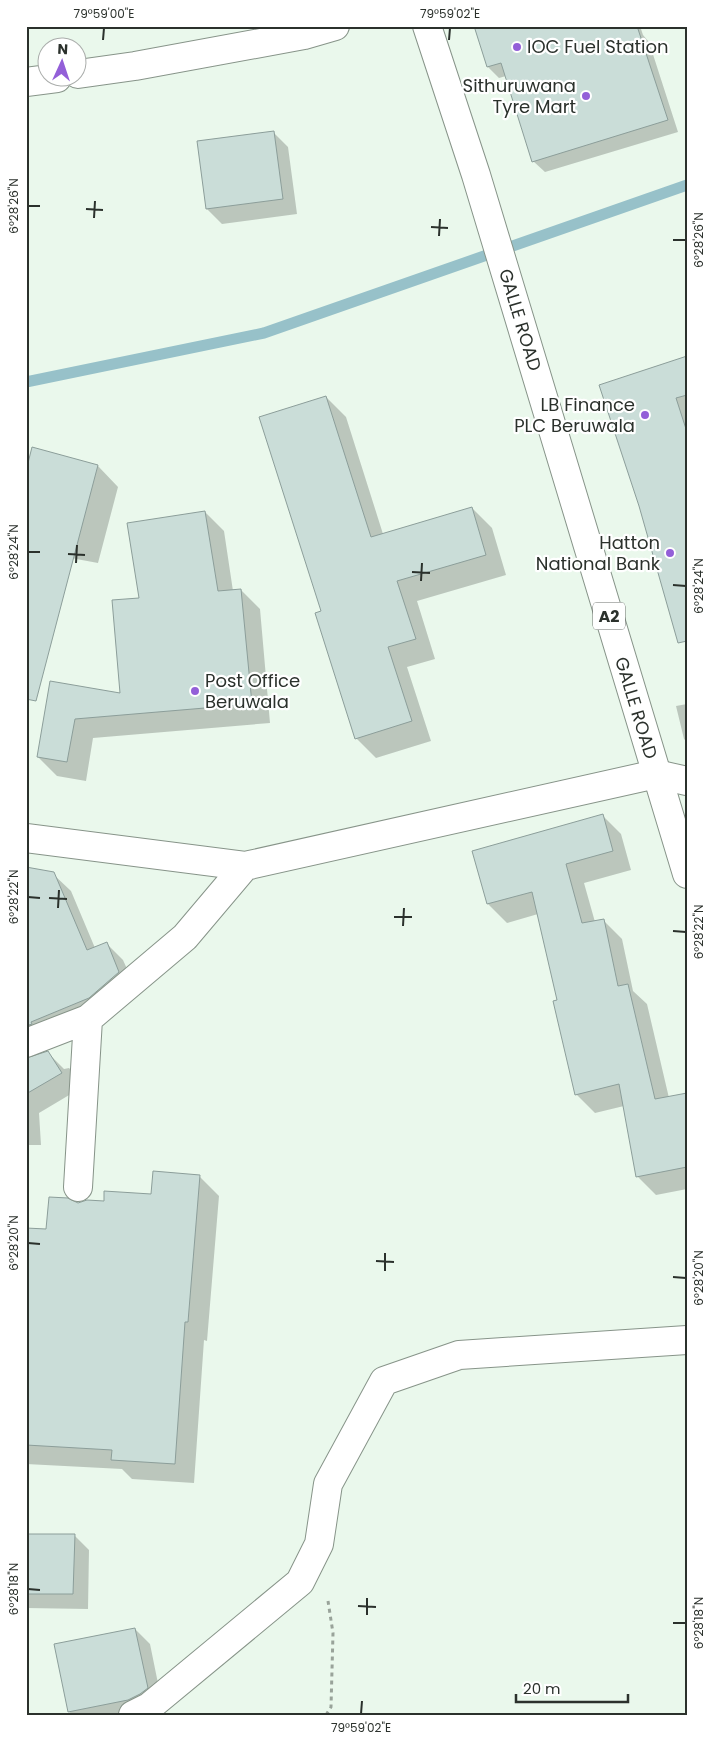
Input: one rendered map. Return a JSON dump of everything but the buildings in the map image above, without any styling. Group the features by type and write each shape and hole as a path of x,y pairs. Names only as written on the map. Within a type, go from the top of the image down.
{"main road":[{"path":"88,72 304,35 335,26"},
{"name":"GALLE ROAD","path":"427,26 476,175 687,874"},
{"path":"26,838 245,866 656,774 687,781"},
{"path":"26,1043 88,1019 185,937 245,866"},
{"path":"78,1187 88,1019"},
{"path":"133,1715 150,1707 300,1582 319,1544 328,1484 384,1381 459,1355 687,1340"}],"path":[{"path":"326,1715 331,1707 333,1633 327,1597"}],"waterway":[{"path":"26,382 264,333 687,185"}],"place":[{"name":"IOC Fuel Station","path":"517,47"},
{"name":"Sithuruwana Tyre Mart","path":"586,96"},
{"name":"LB Finance PLC Beruwala","path":"645,415"},
{"name":"Hatton National Bank","path":"670,553"},
{"name":"Post Office Beruwala","path":"195,691"}]}
